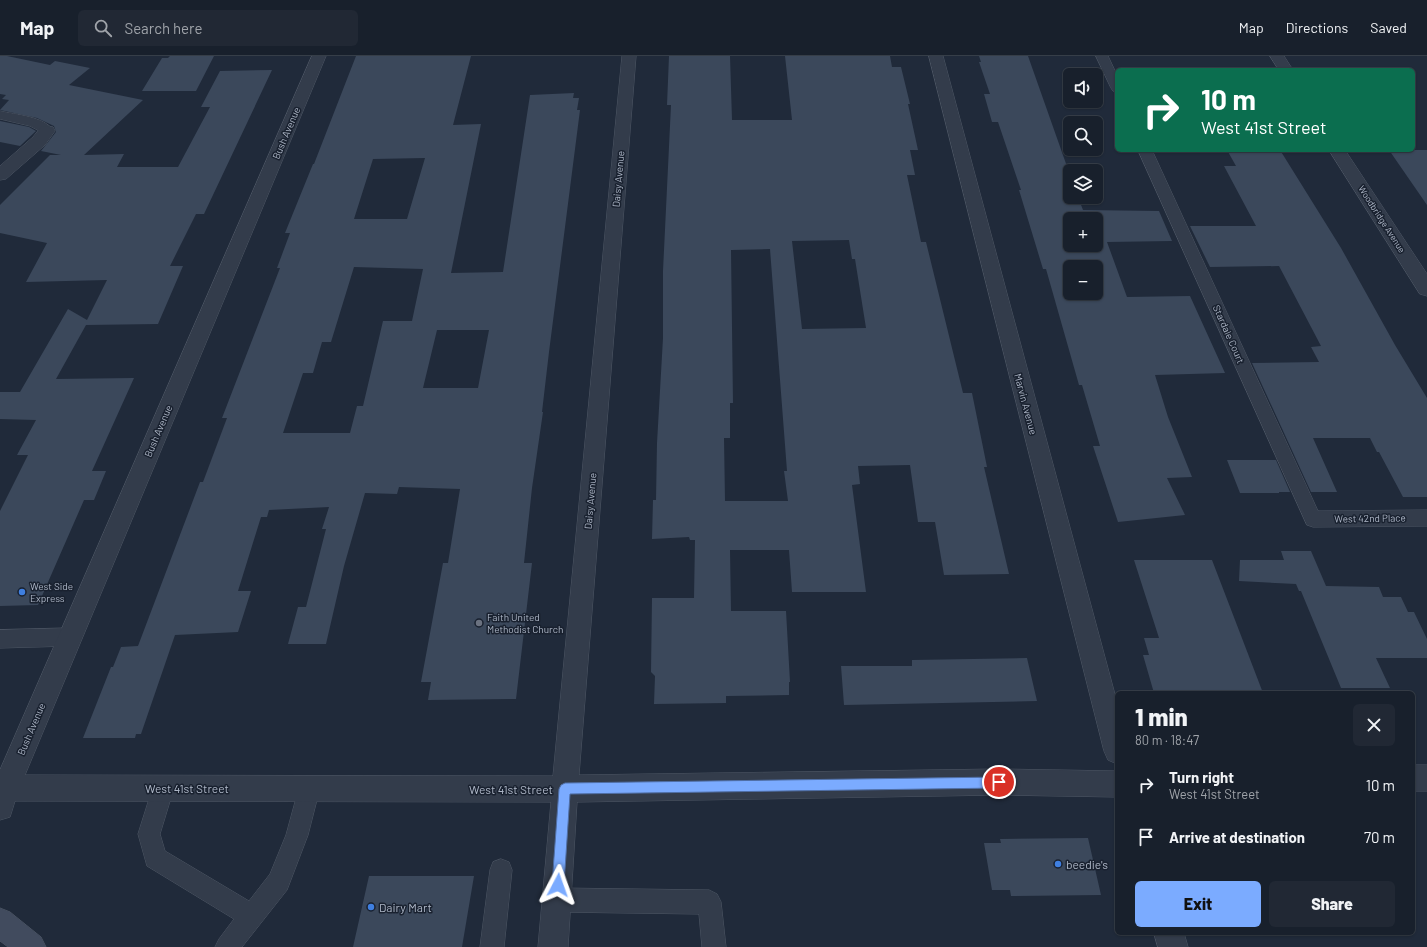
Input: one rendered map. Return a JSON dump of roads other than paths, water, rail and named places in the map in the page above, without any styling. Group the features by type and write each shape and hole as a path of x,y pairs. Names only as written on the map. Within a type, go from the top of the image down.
{"main road":[{"path":"0,922 31,947"}],"street":[{"name":"Bush Avenue","path":"2,794 319,56"},
{"name":"Daisy Avenue","path":"553,947 565,789 629,56"},
{"name":"Marvin Avenue","path":"936,56 1115,743"},
{"path":"1277,56 1285,68"},
{"path":"0,175 39,141 47,131"},
{"name":"Woodbridge Avenue","path":"1339,152 1427,289"},
{"path":"1415,778 1427,778"},
{"name":"West 41st Street","path":"2,794 163,788 565,789 999,782 1115,784"},
{"path":"1170,935 1173,947"}],"lane":[{"path":"1102,56 1115,84"},
{"path":"0,115 34,123 47,131"},
{"name":"Stardale Court","path":"1146,152 1313,519"},
{"name":"West 42nd Place","path":"1313,519 1427,518"},
{"path":"0,639 70,638"},
{"path":"163,788 149,834 155,858 252,916"},
{"path":"227,947 279,882 297,835 309,788"},
{"path":"492,947 501,870"},
{"path":"557,900 709,902 714,947"}],"place":[{"name":"West Side Express","path":"22,592"},
{"name":"Faith United Methodist Church","path":"479,623"},
{"name":"beedie's","path":"1058,864"},
{"name":"Dairy Mart","path":"371,907"}]}
